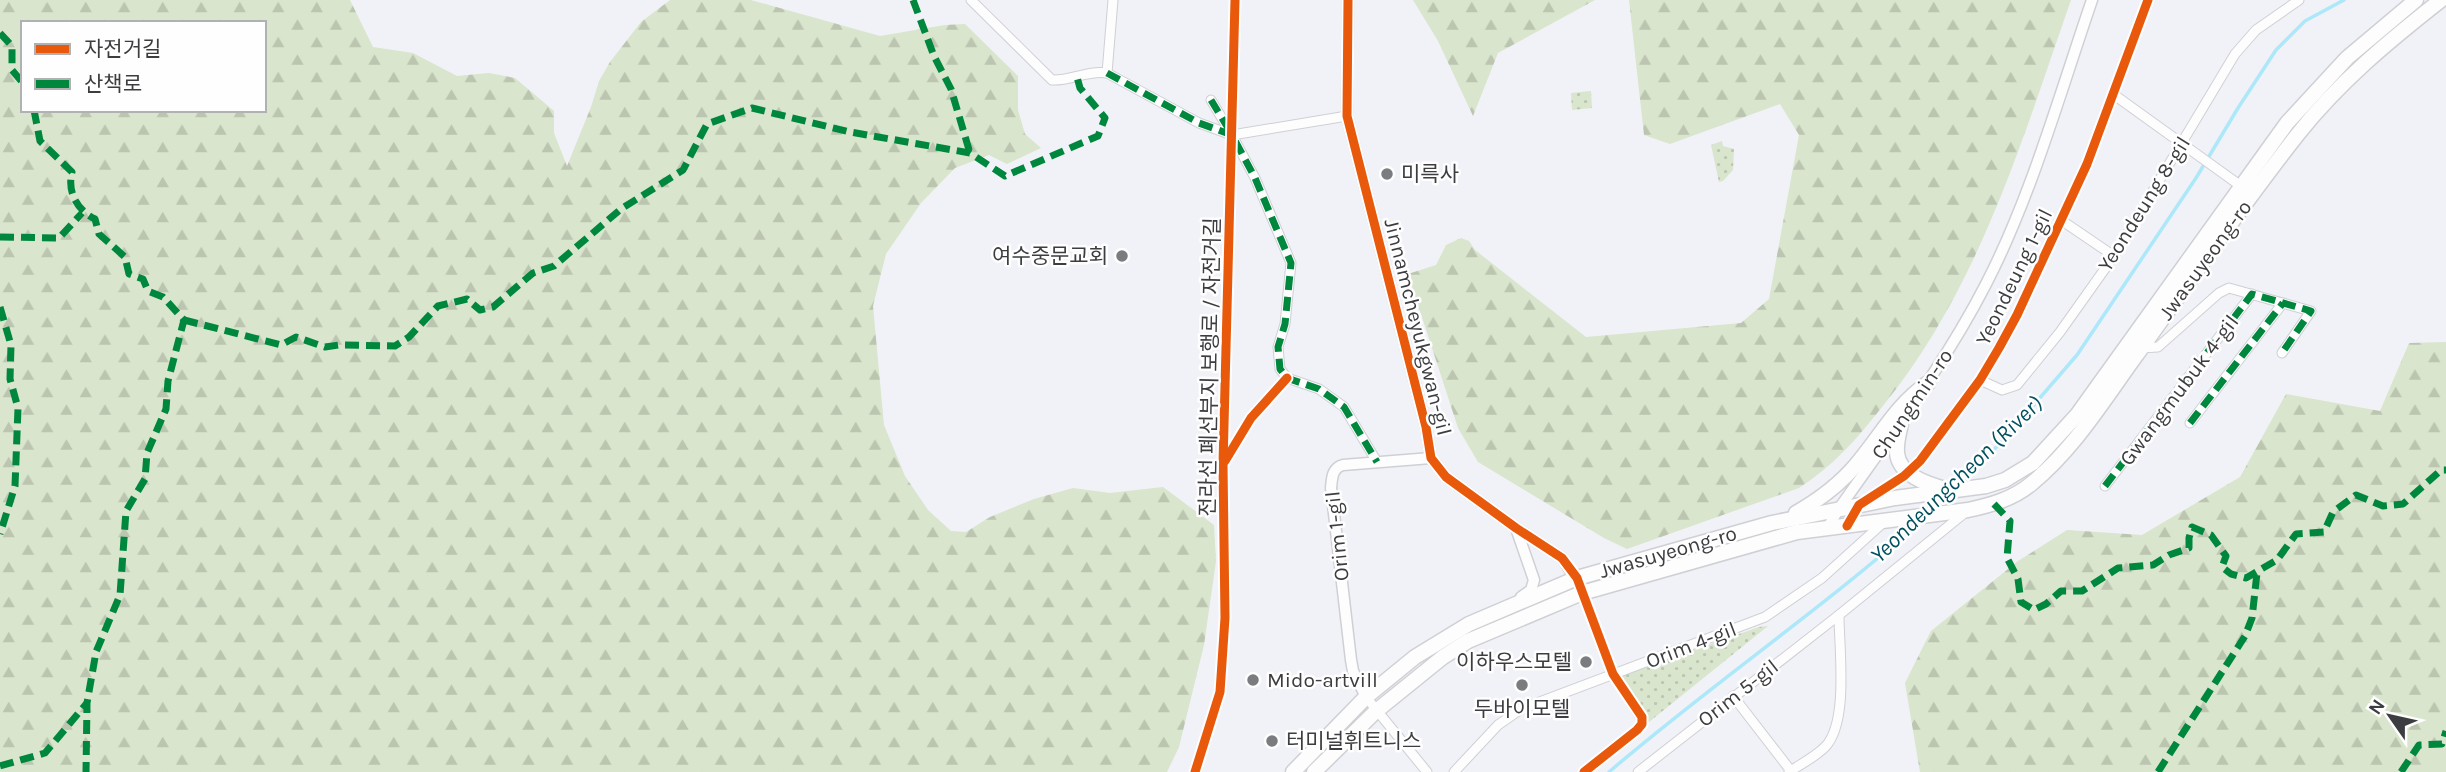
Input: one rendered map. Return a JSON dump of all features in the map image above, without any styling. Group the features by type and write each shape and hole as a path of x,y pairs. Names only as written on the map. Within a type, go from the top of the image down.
{"main road":[{"name":"Jwasuyeong-ro","path":"1314,772 1376,712 1443,657 1468,641 1583,593 1773,538 1968,510 1994,504 2016,494 2047,470 2077,436 2141,348 2247,190 2287,123 2320,85 2366,41 2416,0"},
{"name":"Jwasuyeong-ro","path":"1293,772 1366,697 1415,657 1469,624 1577,578 1784,520 1895,498 1986,486 2022,472 2045,452 2064,430 2247,190 2332,95 2385,46 2441,0"},
{"path":"1784,520 1810,505 1855,467 1903,403 1928,383"},
{"path":"1901,424 1897,458 1914,476 1959,490 1958,497 1912,504 1910,512 1916,517"},
{"path":"1315,749 1326,760"}],"street":[{"path":"971,0 1052,80 1107,73 1199,123 1232,135 1347,116"},
{"path":"1107,73 1113,0"},
{"name":"Jinnamcheyukgwan-gil","path":"1348,0 1347,116 1420,401 1431,458 1446,477 1562,558 1577,578 1583,593"},
{"name":"Chungmin-ro","path":"1827,529 1949,352 1986,284 2009,234 2092,0"},
{"name":"Yeondeung 1-gil","path":"1847,526 1859,505 1914,476 1980,380 2017,315 2087,164 2148,0"},
{"path":"2280,0 2289,6"},
{"name":"Yeondeung 8-gil","path":"1980,380 2002,390 2017,385 2114,256 2225,68 2247,39 2264,23 2299,0"},
{"path":"2113,94 2247,190"},
{"path":"1211,100 1255,178 1290,263 1285,324 1278,352 1280,369 1287,378 1324,392 1344,407 1377,463"},
{"path":"2061,220 2114,256"},
{"name":"Gwangmubuk 4-gil","path":"2141,348 2158,347 2225,289 2311,311 2282,353"},
{"name":"Gwangmubuk 4-gil","path":"2105,486 2252,295"},
{"path":"2190,423 2283,303"},
{"path":"1223,464 1251,418 1287,378"},
{"name":"Orim 1-gil","path":"1366,697 1353,671 1351,660 1331,480 1339,466 1431,458"},
{"name":"Orim 5-gil","path":"1638,772 1968,510"},
{"name":"Orim 4-gil","path":"1454,772 1509,716 1521,709 1765,617 1822,578 1891,520"},
{"path":"1469,624 1531,590 1534,580 1516,528"},
{"path":"1583,593 1613,674 1643,721 1637,730 1584,772"},
{"path":"1733,696 1790,771 1825,746 1836,728 1840,706 1839,615"},
{"path":"1366,697 1427,772"}],"green space":[{"path":"0,0 350,0 373,47 413,53 457,76 489,73 515,78 554,111 554,133 567,166 599,81 610,62 641,22 670,0 751,0 880,36 965,24 1018,76 1018,110 1025,134 1041,148 1007,164 989,155 955,168 921,203 886,254 873,306 884,425 905,476 928,510 951,531 966,532 990,517 1034,499 1073,488 1110,493 1163,487 1214,525 1216,561 1204,645 1179,747 1167,772 0,772"},
{"path":"1413,0 1595,0 1498,53 1473,116 1438,41"},
{"path":"1629,0 2071,0 2015,160 1971,264 1916,361 1873,419 1834,461 1799,488 1627,549 1478,462 1458,428 1408,274 1436,265 1446,245 1461,238 1469,241 1475,250 1586,337 1741,323 1769,299 1799,135 1780,104 1670,144 1644,135"},
{"path":"1591,91 1592,108 1572,110 1571,93"},
{"path":"1722,141 1723,146 1734,149 1733,170 1719,182 1711,145"},
{"path":"2446,342 2446,772 1920,772 1905,683 1931,631 2018,561 2067,530 2142,535 2240,477 2286,394 2380,411 2409,343"},
{"path":"1768,626 1649,722 1621,682 1623,675"}],"waterway":[{"name":"Yeondeungcheon (River)","path":"1960,485 2077,355 2196,178 2276,50 2305,21 2344,0"},
{"name":"Yeondeungcheon (River)","path":"1935,509 1949,495"},
{"name":"Yeondeungcheon (River)","path":"1609,772 1844,586 1921,521"}],"marked path":[{"path":"913,0 934,56 951,89 970,153"},
{"path":"0,33 12,46 12,70 21,81"},
{"path":"1107,73 1199,123 1232,135 1255,178 1291,263 1285,324 1278,347 1280,369 1287,378 1319,389 1344,407 1377,462"},
{"path":"184,320 281,345 296,337 325,347 395,346 409,337 438,306 467,299 480,310 493,307 533,273 554,266 621,209 683,170 707,124 752,108 850,132 970,153 1005,176 1098,136 1105,118 1080,88 1077,77"},
{"path":"1211,100 1228,128"},
{"path":"34,112 40,141 72,172 72,193 78,205 95,219 99,234 125,257 129,274 143,279 148,291 163,297 184,320 168,381 166,409 147,453 145,479 126,511 120,595 96,652 87,703 86,772"},
{"path":"0,237 59,238 82,213"},
{"path":"2105,486 2252,294 2311,311 2282,353"},
{"path":"2190,423 2283,303"},
{"path":"0,307 11,345 10,379 18,408 15,486 0,534"},
{"path":"1994,504 2010,521 2007,558 2018,579 2021,602 2034,610 2061,591 2082,591 2118,568 2153,565 2169,555 2189,548 2192,527 2211,535 2226,556 2222,567 2231,574 2246,578 2277,560 2296,534 2324,532 2333,512 2356,495 2383,506 2403,504 2441,470 2446,470"},
{"path":"2158,772 2245,636 2252,618 2257,573"},
{"path":"0,766 45,753 87,703"},
{"path":"2401,772 2419,745 2442,744 2446,731"}],"cycle path":[{"name":"전라선 폐선부지 보행로 / 자전거길","path":"1195,772 1220,692 1225,618 1223,464 1235,0"},
{"path":"1348,0 1347,116 1426,427 1431,458 1446,477 1562,558 1577,578 1613,674 1642,717 1642,724 1637,730 1584,772"},
{"path":"1847,526 1859,505 1904,476 1920,461 1980,380 1999,348 2087,164 2148,0"},
{"name":"전라선 폐선부지 보행로 / 자전거길","path":"1225,461 1251,418 1287,378"}],"place":[{"name":"미륵사","path":"1387,174"},
{"name":"여수중문교회","path":"1122,256"},
{"name":"이하우스모텔","path":"1586,662"},
{"name":"Mido-artvill","path":"1253,680"},
{"name":"두바이모텔","path":"1522,685"},
{"name":"터미널휘트니스","path":"1272,741"}]}
